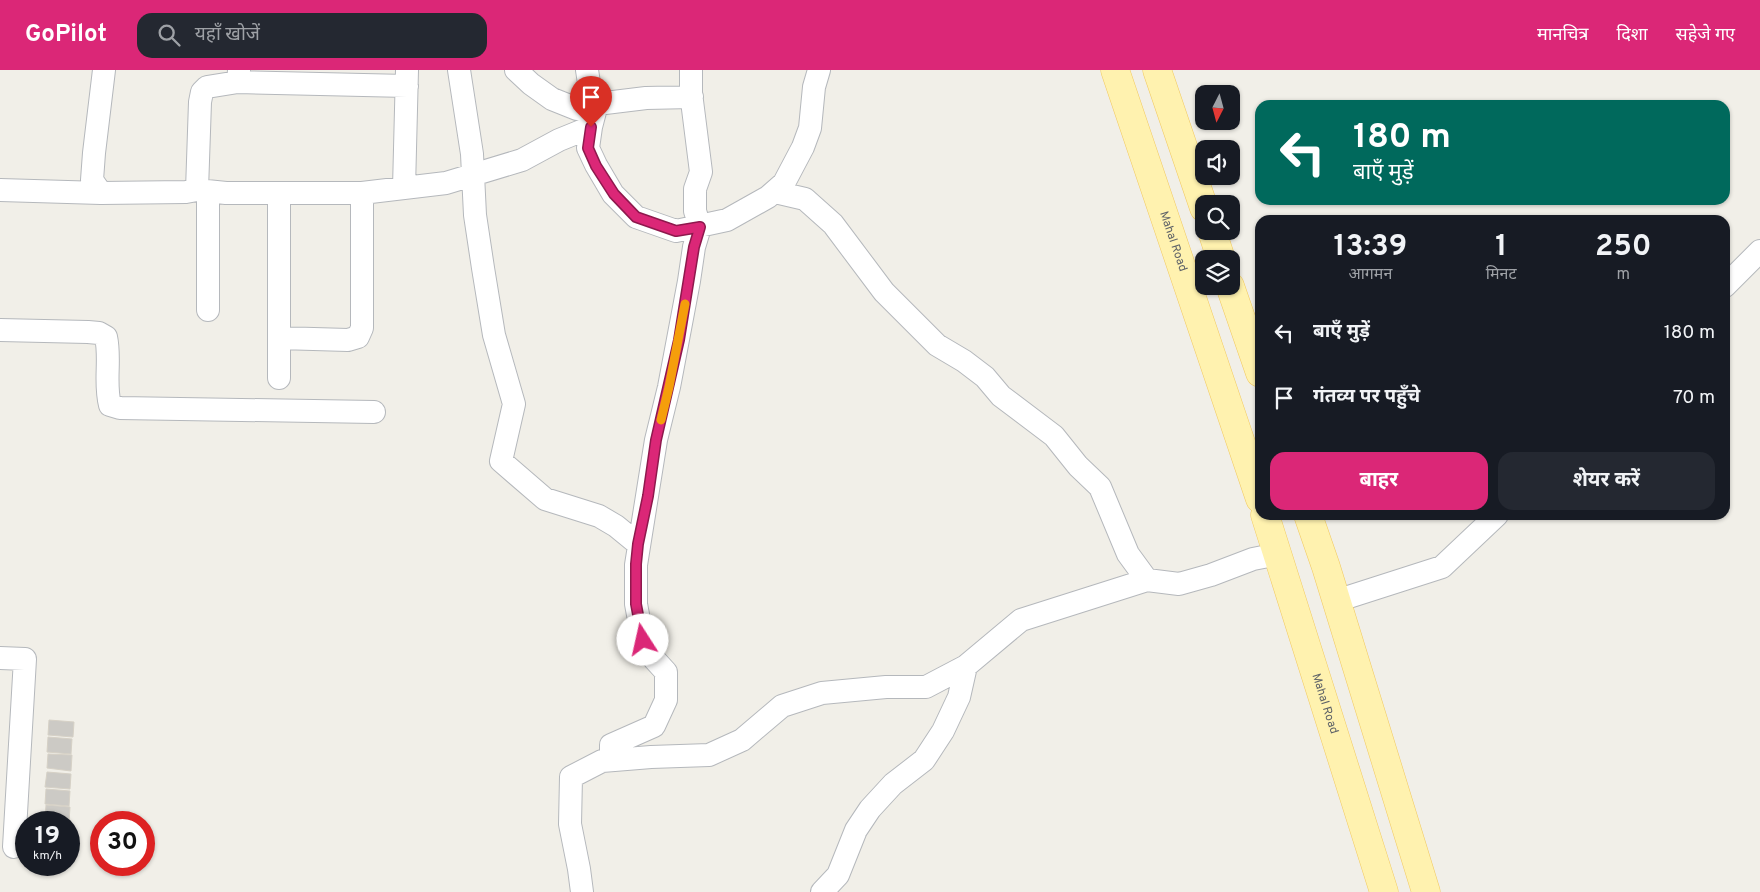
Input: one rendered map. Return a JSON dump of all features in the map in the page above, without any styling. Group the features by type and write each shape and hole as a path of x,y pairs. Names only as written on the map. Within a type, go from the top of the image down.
{"main road":[{"name":"Mahal Road","path":"1115,70 1255,484"},
{"path":"1157,70 1200,195"},
{"path":"1233,295 1255,358"},
{"name":"Mahal Road","path":"1267,520 1384,892"},
{"path":"1310,520 1426,892"}],"street":[{"path":"101,193 92,180 104,70"},
{"path":"459,70 472,154 475,215 494,335 514,404 501,461 545,499 599,516 616,526 638,544"},
{"path":"516,70 552,100 577,109 597,104 646,98 692,97"},
{"path":"587,70 589,83 597,104 588,148 596,166 614,194 636,217 676,231 727,220 768,197 784,183 810,128 814,87 819,70"},
{"path":"611,760 611,745 654,726 666,700 666,672 655,660 643,640 636,598 636,564 656,440 679,340 694,247 700,227 695,211 695,189 701,172 692,97 691,70"},
{"path":"208,310 200,102 202,92 207,87 238,76 407,78 404,188"},
{"path":"0,190 101,193 202,191 226,193 362,193 446,183 473,176 522,160 559,140 591,127"},
{"path":"775,192 806,199 833,224 884,292 937,345 964,361 985,377 1001,396 1054,436 1078,466 1100,487 1128,554 1147,580"},
{"path":"279,193 279,378"},
{"path":"279,338 348,340 358,337 362,328 362,193"},
{"path":"1730,281 1760,251"},
{"path":"0,330 88,332 98,333 106,337 108,347 108,396 110,405 120,408 374,412"},
{"path":"1336,601 1442,567 1492,520"},
{"path":"582,892 570,824 570,777 602,762 611,760 709,755 742,740 782,706 822,693 886,687 926,687 966,666 1021,620 1147,580 1179,584 1253,560 1278,554"},
{"path":"0,658 25,659 14,847"},
{"path":"822,892 838,875 856,830 870,809 893,784 924,760 943,731 959,697 966,666"}],"building":[{"path":"49,720 74,722 73,737 48,735"},
{"path":"48,737 72,739 71,754 47,752"},
{"path":"48,754 72,755 71,771 47,768"},
{"path":"47,772 71,774 70,789 45,787"},
{"path":"46,789 70,791 69,806 45,804"},
{"path":"46,805 70,807 70,811 46,811"}],"slow traffic":[{"path":"661,420 685,304"}],"route":[{"path":"591,127 588,148 596,166 614,194 636,217 676,231 700,227 694,247 679,340 656,440 648,496 638,544 636,604 639,620 642,625 643,640"}]}
